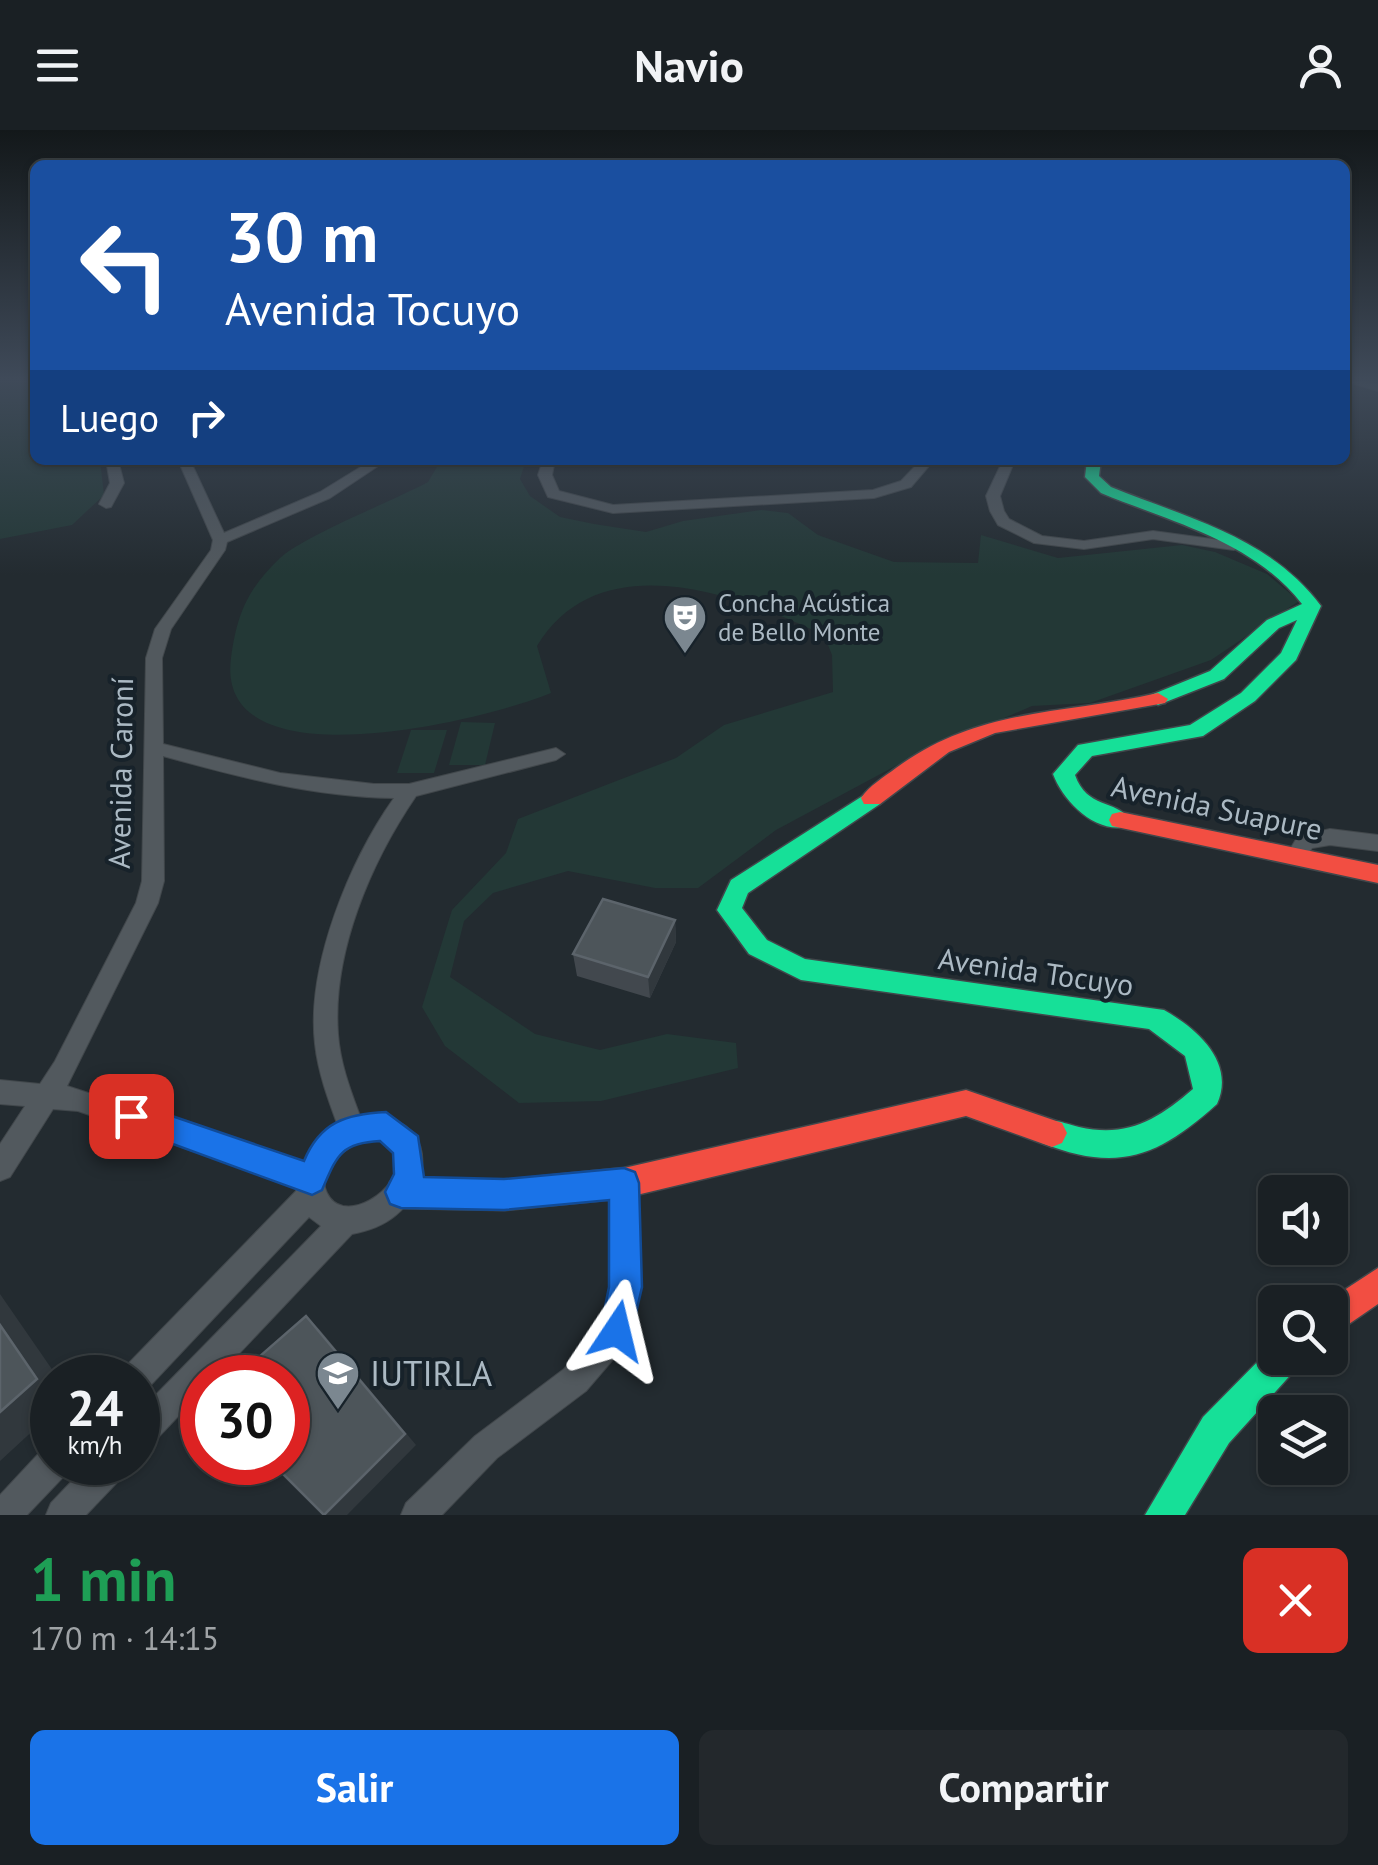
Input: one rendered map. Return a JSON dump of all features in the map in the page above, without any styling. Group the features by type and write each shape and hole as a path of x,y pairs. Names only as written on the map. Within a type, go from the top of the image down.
{"street":[{"path":"106,504 117,483 113,465"},
{"path":"186,465 220,540 325,495 373,465"},
{"path":"548,465 545,476 554,494 613,509 874,494 906,484 923,465"},
{"path":"1008,465 993,496 996,511 1003,522 1039,540 1084,544 1153,535 1234,546"},
{"path":"1093,465 1092,476 1106,490 1234,546 1292,578 1308,592 1312,606"},
{"name":"Avenida Caroní","path":"0,1168 49,1093 122,961 147,903 152,881 156,748 154,658 163,629 218,550 220,540"},
{"name":"Avenida Suapure","path":"1312,606 1290,656 1248,697 1196,731 1085,750 1064,774 1068,789 1086,810 1134,824 1378,874"},
{"name":"Avenida Tocuyo","path":"401,1192 504,1195 624,1183 966,1103 1089,1146 1138,1142 1164,1134 1208,1095 1209,1062 1191,1038 1154,1018 801,969 766,954 744,938 729,910 740,887 838,824 934,751 970,734 1008,725 1116,710 1162,698 1217,675 1273,624 1312,606"},
{"path":"156,748 275,782 324,790 409,791 556,754"},
{"path":"352,1128 332,1075 325,1018 350,907 392,814 409,791"},
{"path":"1296,856 1305,841 1330,837 1378,843"},
{"path":"0,1092 49,1093 131,1116 312,1186"},
{"path":"157,1355 312,1186 324,1150 352,1128 386,1126 399,1134 410,1161 401,1192 366,1217 347,1219 320,1210 312,1186"},
{"path":"418,1515 486,1448 575,1380 617,1331 626,1287 624,1183"},
{"path":"160,1413 347,1219"},
{"path":"1348,1306 1378,1284"},
{"path":"1164,1515 1200,1449 1240,1397 1264,1375"},
{"path":"4,1515 32,1485"},
{"path":"63,1515 91,1485"}],"green space":[{"path":"0,446 30,446 30,465 101,465 104,495 72,525 0,539"},
{"path":"438,465 524,465 520,479 530,496 560,517 646,532 683,521 761,510 788,513 818,535 894,562 978,563 981,535 1058,558 1182,545 1215,552 1267,574 1299,601 1211,660 1090,703 1032,706 901,763 776,830 698,888 655,888 568,871 493,893 464,921 450,977 535,1034 600,1050 667,1034 736,1043 738,1068 601,1101 519,1103 445,1046 422,1007 452,910 506,853 518,819 676,758 724,725 833,692 832,655 824,635 752,605 671,586 632,586 596,595 564,614 537,646 551,693 472,717 361,734 308,733 265,722 237,698 231,658 240,616 251,592 291,550 428,482"},
{"path":"461,722 495,723 485,765 449,765"},
{"path":"411,730 447,730 434,773 397,773"}],"building":[{"path":"603,899 675,920 648,977 573,954"},
{"name":"IUTIRLA","path":"306,1316 405,1434 324,1515 294,1485 310,1485 310,1355 261,1355"},
{"path":"0,1325 30,1369 30,1385 0,1412"}],"traffic: fast":[{"path":"1093,465 1092,477 1106,490 1247,548 1294,583 1312,606 1289,656 1248,697 1196,731 1085,750 1064,774 1072,793 1084,805 1120,820"},
{"path":"1158,699 1217,675 1273,624 1312,606"},
{"path":"872,798 739,887 729,910 758,947 801,969 1154,1018 1178,1032 1200,1057 1207,1095 1153,1136 1119,1146 1077,1141 1052,1133"},
{"path":"1164,1515 1216,1430 1267,1375"}],"traffic: jam":[{"path":"872,798 930,755 968,735 1014,722 1158,699"},
{"path":"1120,820 1378,874"},
{"path":"401,1193 505,1195 624,1183 966,1103 1052,1133"},
{"path":"1348,1306 1378,1284"}],"place":[{"name":"Concha Acústica de Bello Monte","path":"685,655"},
{"name":"IUTIRLA","path":"338,1411"}],"route":[{"path":"131,1116 312,1179 324,1150 337,1137 352,1128 386,1126 408,1146 409,1177 401,1192 504,1195 624,1183 628,1232 626,1287 617,1331"}]}
